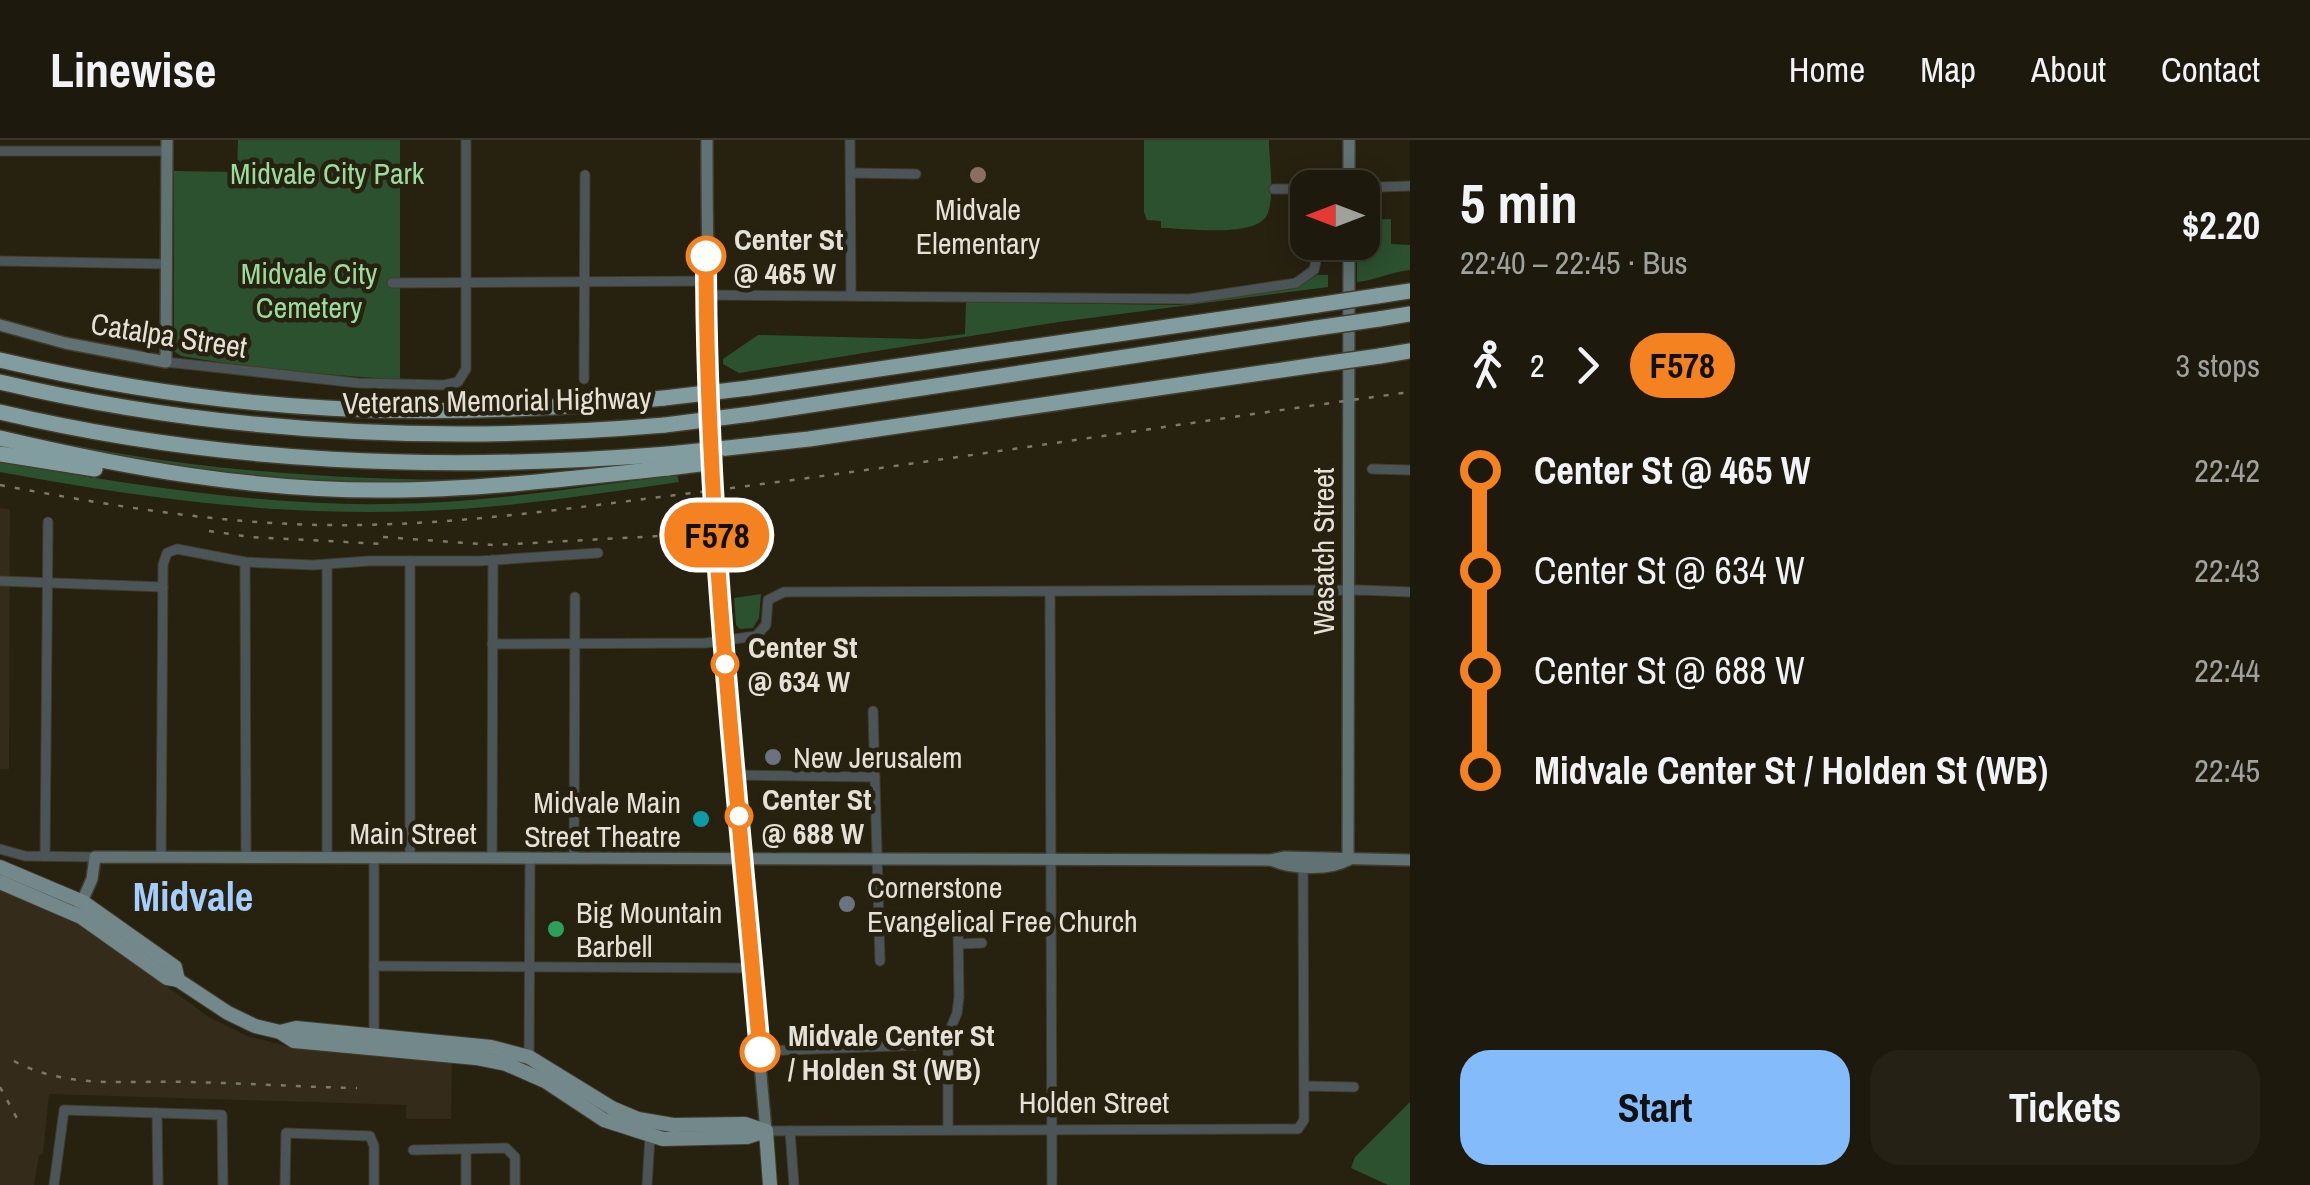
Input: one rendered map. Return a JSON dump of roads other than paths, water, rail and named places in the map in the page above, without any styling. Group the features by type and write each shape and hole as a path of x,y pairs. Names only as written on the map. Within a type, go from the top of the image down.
{"highway":[{"path":"0,358 168,394 310,409 453,413 749,388 1410,292"},
{"name":"Veterans Memorial Highway","path":"0,382 160,414 300,429 444,434 586,431 750,414 1410,314"},
{"name":"Veterans Memorial Highway","path":"0,412 166,444 345,462 668,461 718,449 1410,352"},
{"path":"0,438 159,472 286,487"},
{"path":"0,454 177,482 385,490 460,488 668,461"}],"main road":[{"path":"0,867 80,908"},
{"path":"0,882 80,908"},
{"name":"Holden Street","path":"80,908 175,967 178,980 228,1013 294,1041 529,1064 604,1120 650,1136 673,1140 747,1138 766,1131"},
{"name":"Holden Street","path":"280,1032 296,1028 491,1046 638,1119 673,1125 746,1124 766,1131"},
{"path":"766,1131 770,1185"}],"street":[{"path":"466,140 466,283"},
{"path":"707,140 706,288 723,641 766,1131"},
{"path":"850,140 851,295"},
{"path":"1349,140 1349,170"},
{"path":"0,152 167,146 166,362"},
{"path":"850,173 916,174"},
{"path":"584,176 584,379"},
{"path":"1380,187 1410,186"},
{"path":"1274,189 1290,189"},
{"path":"392,283 584,282 851,295 1190,299 1296,283 1314,270 1319,260"},
{"name":"Wasatch Street","path":"1348,860 1349,260"},
{"path":"0,261 167,264"},
{"name":"Catalpa Street","path":"0,325 65,343 166,362 358,383 452,385 464,378 466,369 466,283"},
{"path":"1372,470 1410,470"},
{"path":"46,856 48,522"},
{"path":"162,858 163,587 167,553 178,549 246,562 326,565 598,553"},
{"path":"410,560 410,858"},
{"path":"492,858 493,560"},
{"path":"246,562 246,858"},
{"path":"326,565 327,858"},
{"path":"0,581 163,587"},
{"path":"492,644 723,641 759,634 766,625 768,600 780,592 1410,592"},
{"path":"1050,592 1052,1185"},
{"path":"574,858 575,597"},
{"path":"873,711 880,962"},
{"path":"735,775 875,776"},
{"name":"Main Street","path":"0,849 25,856 162,858 1410,860"},
{"path":"80,908 95,857"},
{"path":"374,858 374,1035"},
{"path":"529,1064 530,858"},
{"name":"Main Street","path":"1271,860 1284,866 1339,866 1348,860"},
{"path":"1303,866 1304,1086 1354,1087"},
{"path":"948,1129 948,1035 959,1005 958,930"},
{"path":"959,944 982,943"},
{"path":"374,966 752,968"},
{"path":"760,1052 922,1045"},
{"name":"Holden Street","path":"766,1131 1294,1130 1302,1126 1304,1086"},
{"path":"54,1185 64,1110 222,1115 224,1185"},
{"path":"158,1113 158,1185"},
{"path":"790,1131 794,1185"},
{"path":"284,1185 286,1133 372,1138 374,1185"},
{"path":"646,1185 650,1136"},
{"path":"414,1150 503,1147 512,1152 515,1185"},
{"path":"466,1149 466,1185"}],"railway":[{"path":"0,485 120,506 241,521 368,525 459,520 775,482 1410,392"},
{"path":"209,531 384,544"},
{"path":"383,537 494,545 678,535"},
{"path":"14,1061 56,1076 99,1082 357,1088"},
{"path":"0,1087 20,1124"}],"place":[{"name":"Midvale Elementary","path":"978,175"},
{"name":"Center St @ 465 W","path":"706,256"},
{"name":"Center St @ 634 W","path":"725,664"},
{"name":"New Jerusalem","path":"773,757"},
{"name":"Center St @ 688 W","path":"739,816"},
{"name":"Midvale Main Street Theatre","path":"701,819"},
{"name":"Cornerstone Evangelical Free Church","path":"847,904"},
{"name":"Big Mountain Barbell","path":"556,929"},
{"name":"Midvale Center St / Holden St (WB)","path":"760,1052"}],"district":[{"name":"Midvale","path":"193,896"}],"park label":[{"name":"Midvale City Park","path":"327,173"},
{"name":"Midvale City Cemetery","path":"309,290"}]}
